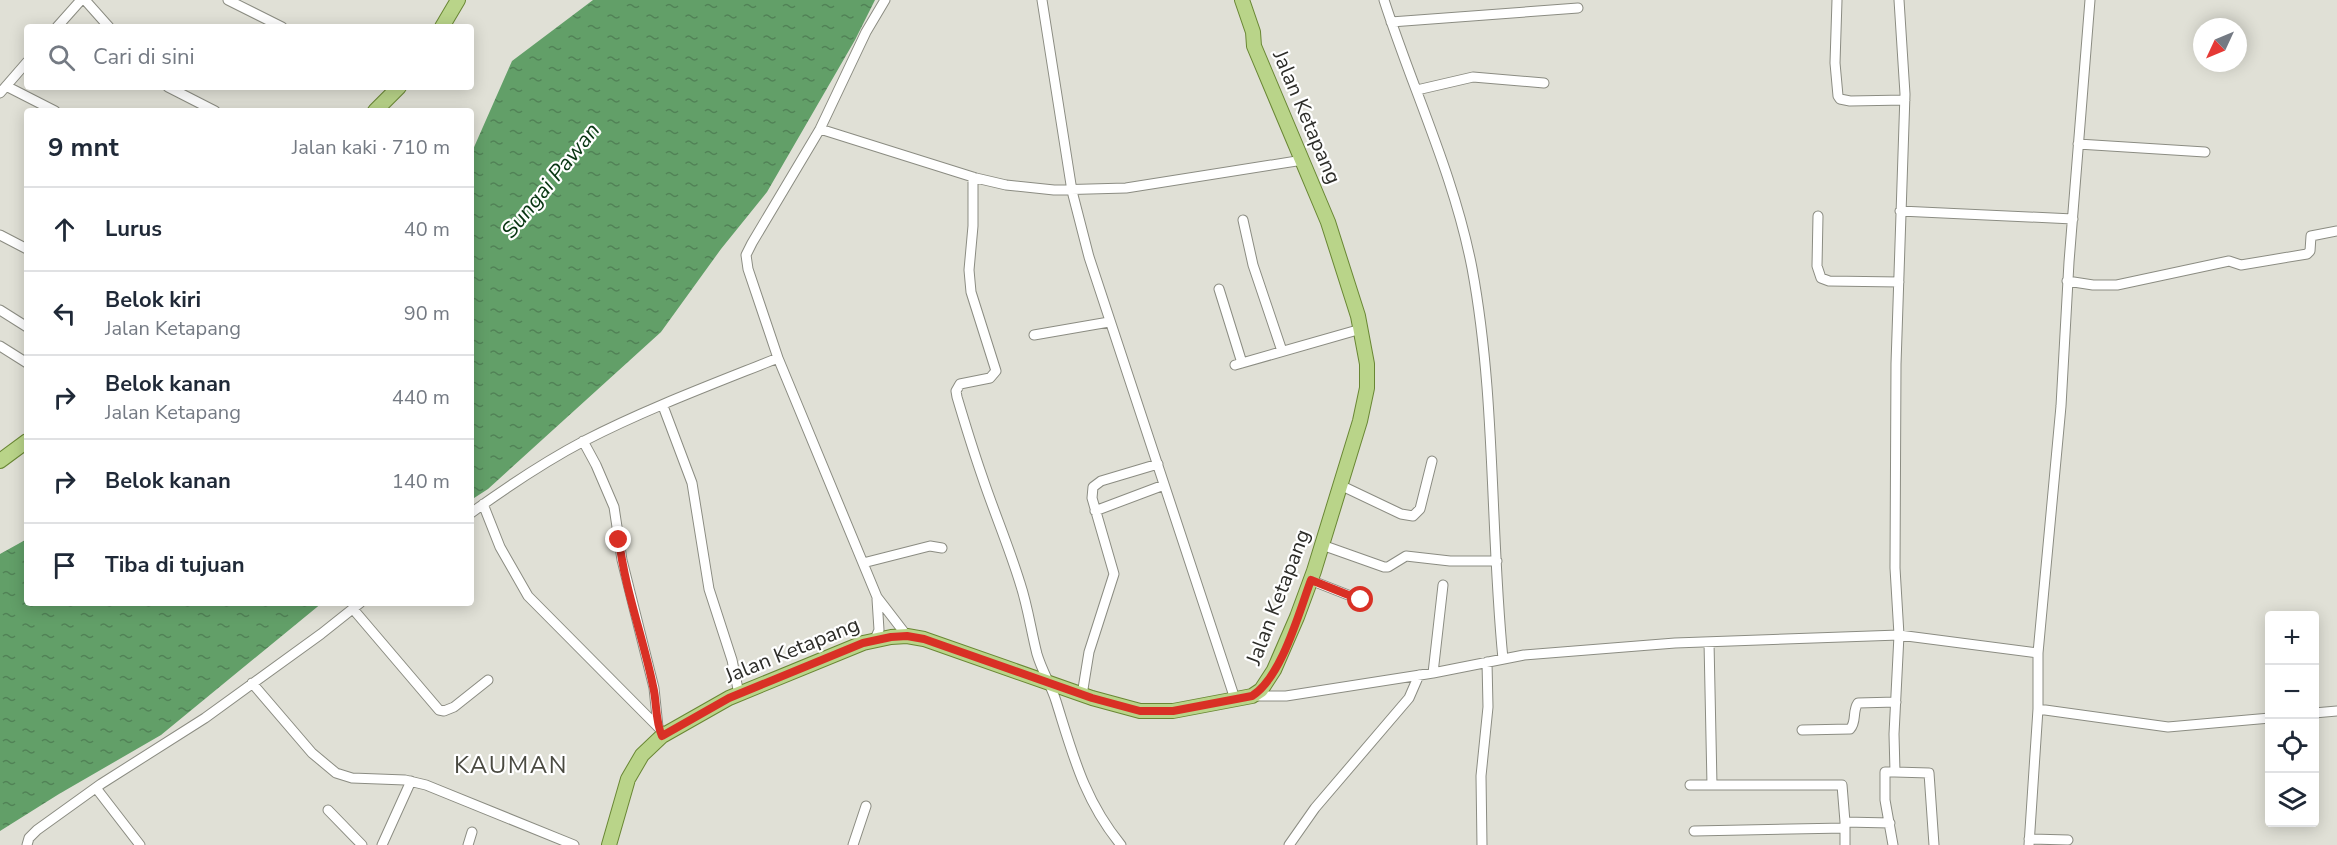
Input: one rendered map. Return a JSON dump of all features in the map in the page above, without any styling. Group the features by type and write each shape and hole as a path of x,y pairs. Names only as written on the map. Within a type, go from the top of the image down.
{"main road":[{"path":"444,24 458,0"},
{"name":"Jalan Ketapang","path":"609,845 628,779 660,731 739,694 875,639 907,636 940,644 1125,708 1157,712 1252,696 1261,690 1274,670 1311,580 1360,421 1366,388 1367,364 1361,329 1328,222 1254,39 1242,0"},
{"path":"378,108 393,90"},
{"path":"0,461 24,443"}],"street":[{"path":"60,24 83,0 107,24"},
{"path":"228,0 276,24"},
{"path":"885,0 866,32 820,129 747,255 748,269 778,358 877,597 907,636"},
{"path":"1042,0 1072,191 1089,257 1235,699"},
{"path":"1384,0 1454,196 1475,286 1486,366 1503,659"},
{"path":"1837,0 1835,63 1840,99 1850,101 1905,100"},
{"path":"1895,772 1893,756 1899,635 1895,568 1895,448 1900,211 1905,100 1899,0"},
{"path":"2068,840 2029,842 2038,709 2037,653 2061,406 2067,282 2090,0"},
{"path":"1391,22 1578,8"},
{"path":"24,66 3,90 48,108"},
{"path":"1417,90 1473,77 1544,83"},
{"path":"174,90 209,108"},
{"path":"820,129 973,177 1030,188 1072,191 1126,188 1303,160"},
{"path":"2078,144 2205,152"},
{"path":"973,177 973,226 969,262 971,292 996,371 990,378 960,384 956,391 981,473 1020,580 1046,681 1056,700 1072,757 1088,795 1106,826 1121,845"},
{"path":"1900,211 2073,219"},
{"path":"1818,216 1817,266 1821,278 1829,281 1899,282"},
{"path":"1243,220 1252,265 1282,351"},
{"path":"2067,282 2117,285 2229,261 2241,265 2307,254 2310,251 2310,240 2314,235 2337,231"},
{"path":"0,235 24,247"},
{"path":"1219,289 1239,364 1361,329"},
{"path":"0,310 24,325"},
{"path":"1034,335 1109,322"},
{"path":"0,346 24,361"},
{"path":"474,511 521,477 583,441 705,387 778,358"},
{"path":"663,406 692,483 709,589 732,660 739,694"},
{"path":"583,441 614,507 622,560 654,688 660,731"},
{"path":"1340,485 1401,514 1413,516 1420,509 1432,461"},
{"path":"1082,694 1089,652 1114,574 1095,511 1092,491 1097,483 1158,464"},
{"path":"1095,511 1164,485"},
{"path":"483,504 500,547 528,596 660,731"},
{"path":"1322,545 1384,567 1406,556 1450,561 1497,561"},
{"path":"863,563 930,546 942,548"},
{"path":"1311,580 1361,600"},
{"path":"1433,673 1443,585"},
{"path":"875,639 879,630 877,597"},
{"path":"27,845 29,838 37,830 164,742 201,721 356,606 439,710 444,711 454,707 488,680"},
{"path":"1252,696 1286,696 1433,673 1503,659 1675,643 1899,635 2037,653"},
{"path":"1709,642 1712,785"},
{"path":"1482,845 1481,776 1488,707 1486,662"},
{"path":"1289,845 1315,808 1405,703 1419,675"},
{"path":"252,683 312,753 336,773 352,778 411,781 461,798 574,845"},
{"path":"1802,730 1850,729 1853,725 1855,706 1858,703 1896,702"},
{"path":"2038,709 2168,727 2265,718"},
{"path":"2319,713 2337,711"},
{"path":"1893,845 1885,800 1885,772 1929,773 1934,845"},
{"path":"382,845 411,781"},
{"path":"1690,785 1842,785 1845,845"},
{"path":"96,788 140,845"},
{"path":"853,845 866,806"},
{"path":"328,810 362,845"},
{"path":"1694,831 1890,823"},
{"path":"468,845 472,832"}],"water":[{"name":"Sungai Pawan","path":"593,0 875,0 855,40 767,192 721,249 661,332 488,489 474,498 474,147 512,61"},
{"path":"24,541 24,606 318,606 161,735 0,831 0,554"}],"district":[{"name":"KAUMAN","path":"511,765"}],"route":[{"path":"619,540 629,591 654,688 658,727 662,736 729,698 863,643 884,637 907,636 924,639 1092,698 1140,711 1173,711 1252,696 1261,690 1274,670 1311,580 1361,600"}]}
